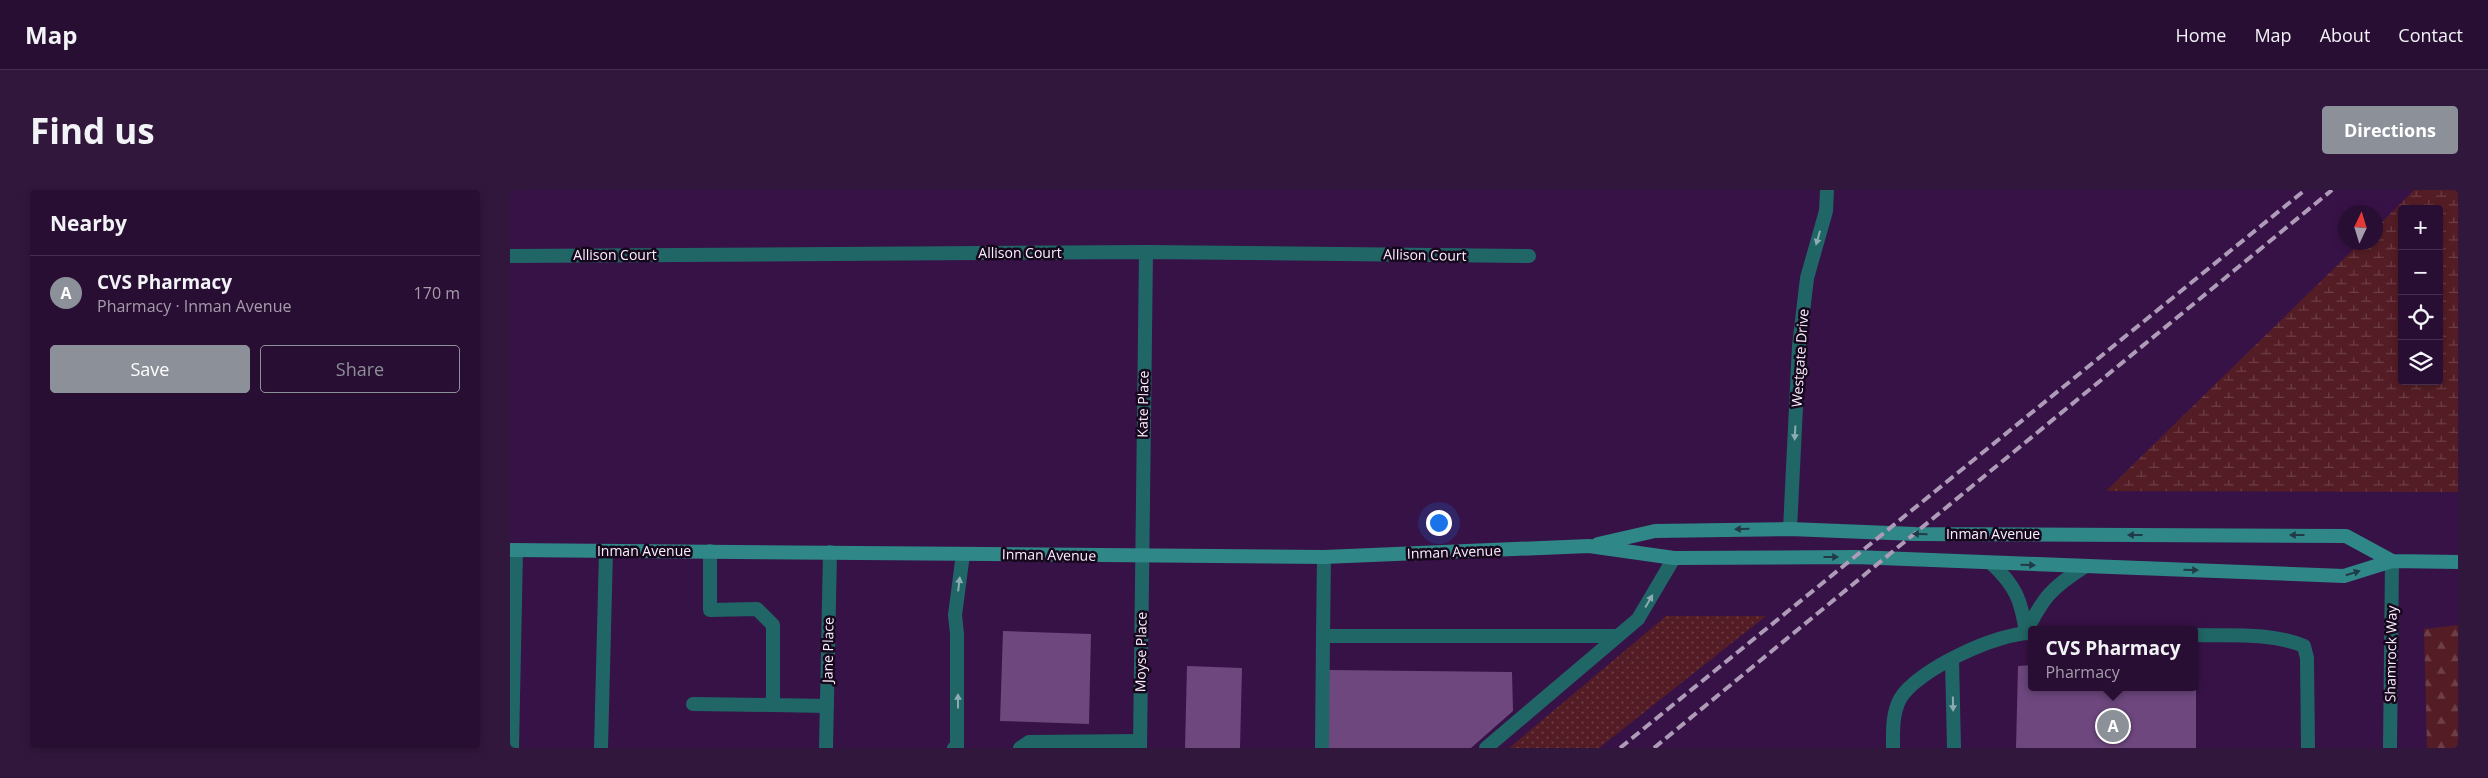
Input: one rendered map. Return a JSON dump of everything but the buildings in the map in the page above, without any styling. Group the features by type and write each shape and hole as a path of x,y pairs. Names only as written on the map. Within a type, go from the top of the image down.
{"main road":[{"name":"Inman Avenue","path":"513,550 1324,557 1588,546 1655,531 1790,528 1915,534 2346,536 2392,561"},
{"name":"Inman Avenue","path":"1588,546 1674,558 1855,557 2344,576 2392,561 2458,562"}],"street":[{"name":"Westgate Drive","path":"1790,528 1799,346 1806,288 1826,211 1827,190"},
{"name":"Allison Court","path":"510,256 1146,252 1529,256"},
{"name":"Kate Place","path":"1142,556 1146,252"},
{"path":"512,748 513,550"},
{"path":"601,748 606,551"},
{"path":"710,552 710,610 757,609 773,625 773,705"},
{"name":"Jane Place","path":"826,748 830,552"},
{"path":"954,748 957,746 958,708 955,615 963,554"},
{"name":"Moyse Place","path":"1140,744 1142,556"},
{"path":"1322,748 1324,557"},
{"path":"1486,748 1638,619 1674,558"},
{"name":"Shamrock Way","path":"2390,748 2392,561"},
{"path":"1991,563 2012,584 2018,595 2028,629"},
{"path":"2031,626 2038,607 2054,588 2084,566"},
{"path":"1893,748 1893,724 1900,698 1919,680 1977,645 2028,632"},
{"path":"2198,635 2287,639 2304,646 2307,658 2308,748"},
{"path":"1323,636 1617,636"},
{"path":"1952,659 1954,748"},
{"path":"692,704 827,706"},
{"path":"1020,748 1029,742 1070,745 1140,744"}],"green space":[{"path":"2414,190 2458,190 2458,492 2106,491 2353,250 2383,250 2383,221 2398,206 2398,385 2443,385 2443,205 2399,205"},
{"path":"1666,616 1766,616 1599,748 1509,748"},
{"path":"2458,625 2458,748 2427,748 2424,629"}],"railway":[{"path":"1620,748 2305,190"},
{"path":"1654,748 2332,190"}],"place":[{"name":"CVS Pharmacy","path":"2113,726"}]}
